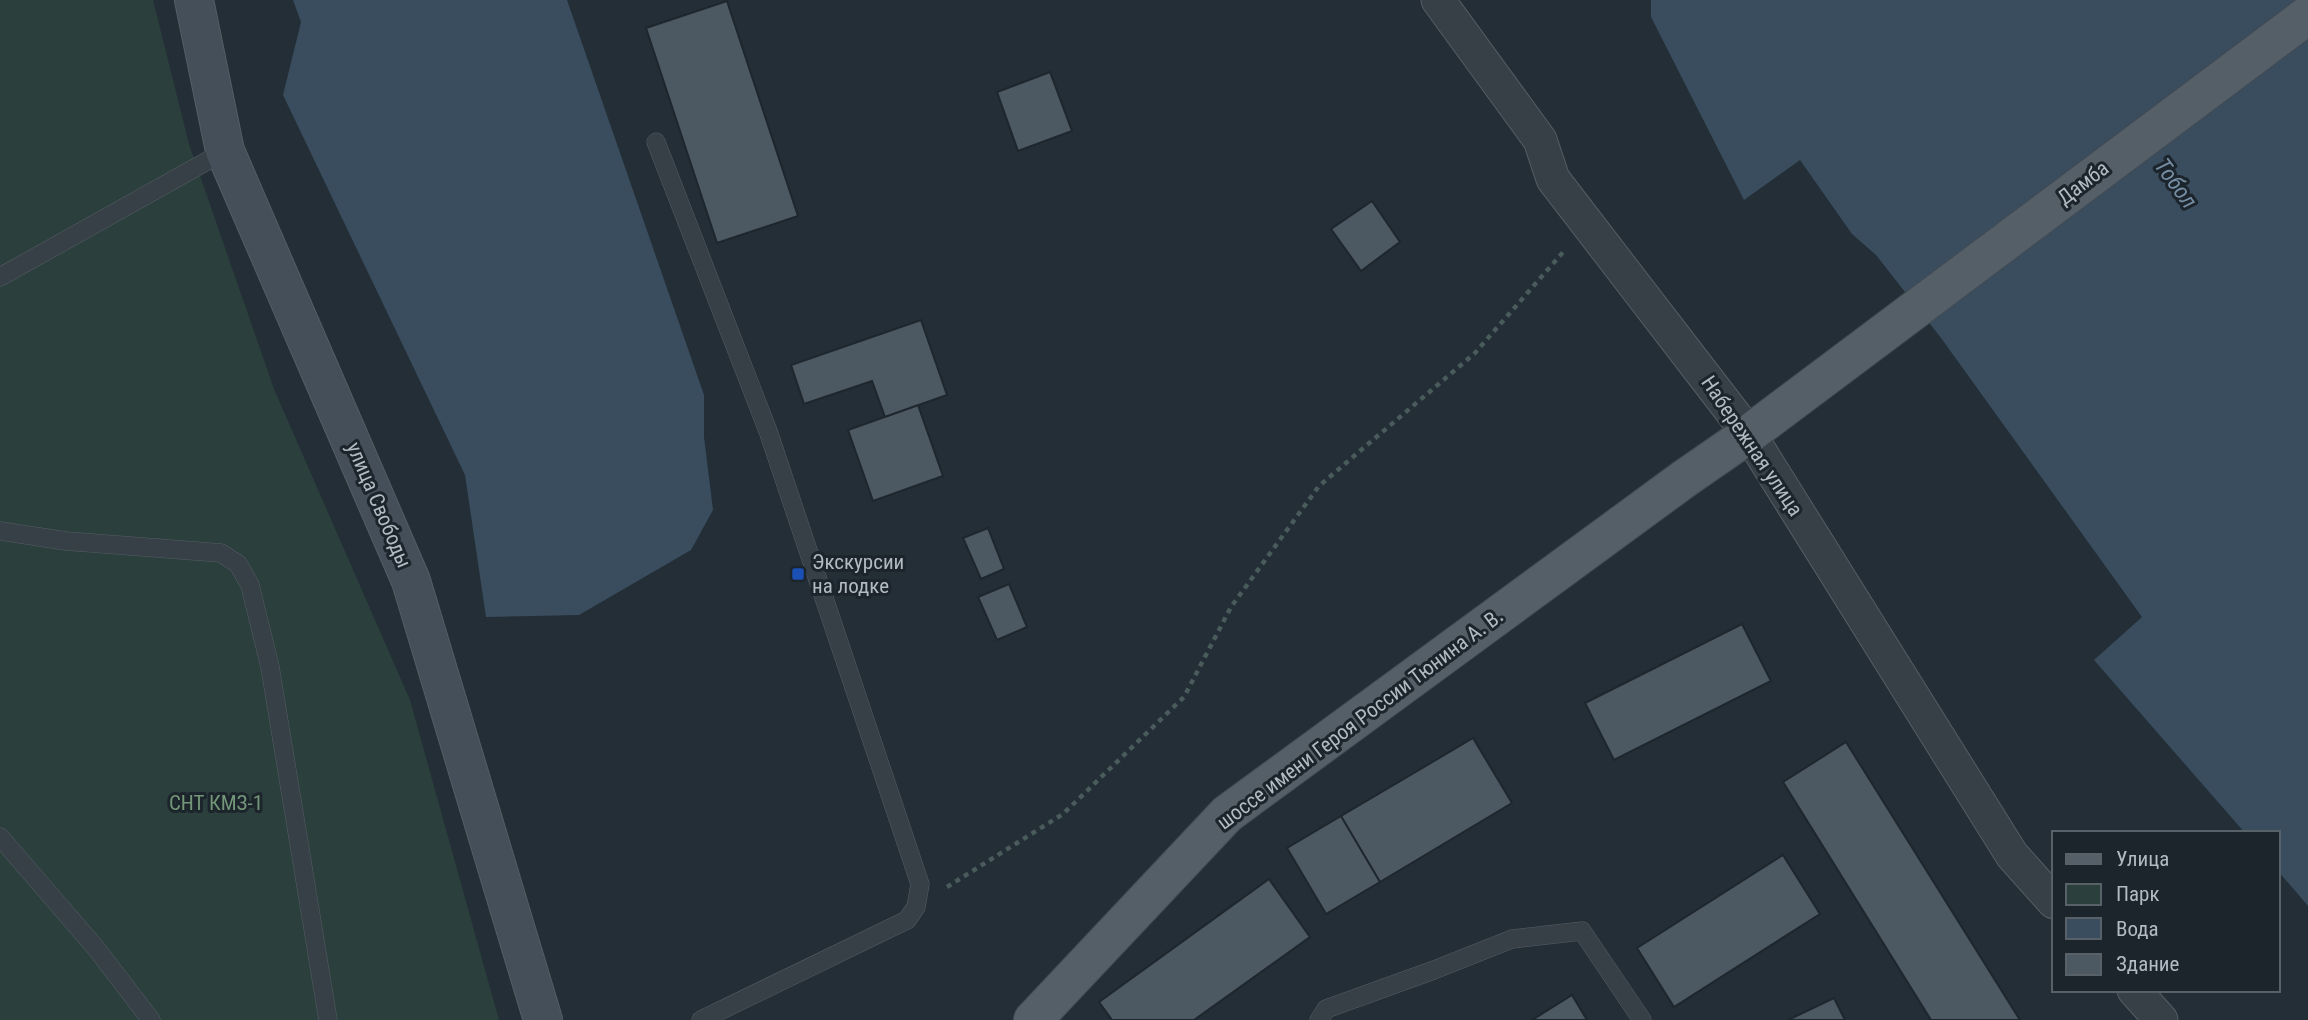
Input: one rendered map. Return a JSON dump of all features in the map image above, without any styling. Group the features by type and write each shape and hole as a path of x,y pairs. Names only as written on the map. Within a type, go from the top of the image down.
{"main road":[{"name":"Дамба","path":"1749,434 2308,15"},
{"name":"шоссе имени Героя России Тюнина А. В.","path":"1033,1020 1227,814 1749,434"}],"street":[{"name":"улица Свободы","path":"194,0 225,150 411,581 543,1020"},
{"name":"Набережная улица","path":"1438,0 1540,140 1553,179 1749,434 2012,855 2052,900"},
{"path":"2136,992 2161,1020"}],"lane":[{"path":"656,142 768,431 920,884 916,907 907,920 701,1020"},
{"path":"2,274 225,150"},
{"path":"0,531 66,541 220,553 238,564 250,585 270,667 328,1020"},
{"path":"0,837 95,947 151,1020"},
{"path":"1319,1020 1326,1009 1512,939 1582,931 1642,1020"}],"path":[{"path":"916,907 1063,814 1184,697 1231,607 1318,486 1475,353 1588,224"}],"green space":[{"name":"СНТ КМЗ-1","path":"0,0 153,0 189,144 274,389 410,700 499,1020 0,1020"}],"water":[{"path":"293,0 567,0 704,395 704,437 713,510 691,550 579,615 486,617 465,475 283,95 301,22"},
{"name":"Тобол","path":"1651,0 2308,0 2308,906 2280,873 2280,831 2243,831 2094,660 2142,617 1941,338 1876,255 1852,234 1800,160 1744,200 1651,17"}],"building":[{"path":"727,1 798,216 717,243 646,28"},
{"path":"1050,72 1072,131 1018,151 997,92"},
{"path":"1372,201 1400,242 1361,271 1331,229"},
{"path":"921,320 947,395 885,417 872,381 804,404 791,365"},
{"path":"918,405 943,476 873,501 848,430"},
{"path":"988,528 1004,569 981,579 963,538"},
{"path":"1009,584 1027,627 997,640 978,597"},
{"path":"1742,624 1771,681 1614,760 1585,703"},
{"path":"1473,738 1512,803 1380,882 1341,816"},
{"path":"1846,742 2020,1020 1931,1020 1783,782"},
{"path":"1341,816 1380,882 1326,914 1287,848"},
{"path":"1783,855 1820,914 1674,1007 1637,948"},
{"path":"1269,879 1310,937 1194,1020 1112,1020 1099,1002"},
{"path":"1572,995 1587,1020 1532,1020"},
{"path":"1834,998 1845,1020 1788,1020"}],"place":[{"name":"Экскурсии на лодке","path":"798,574"}]}
